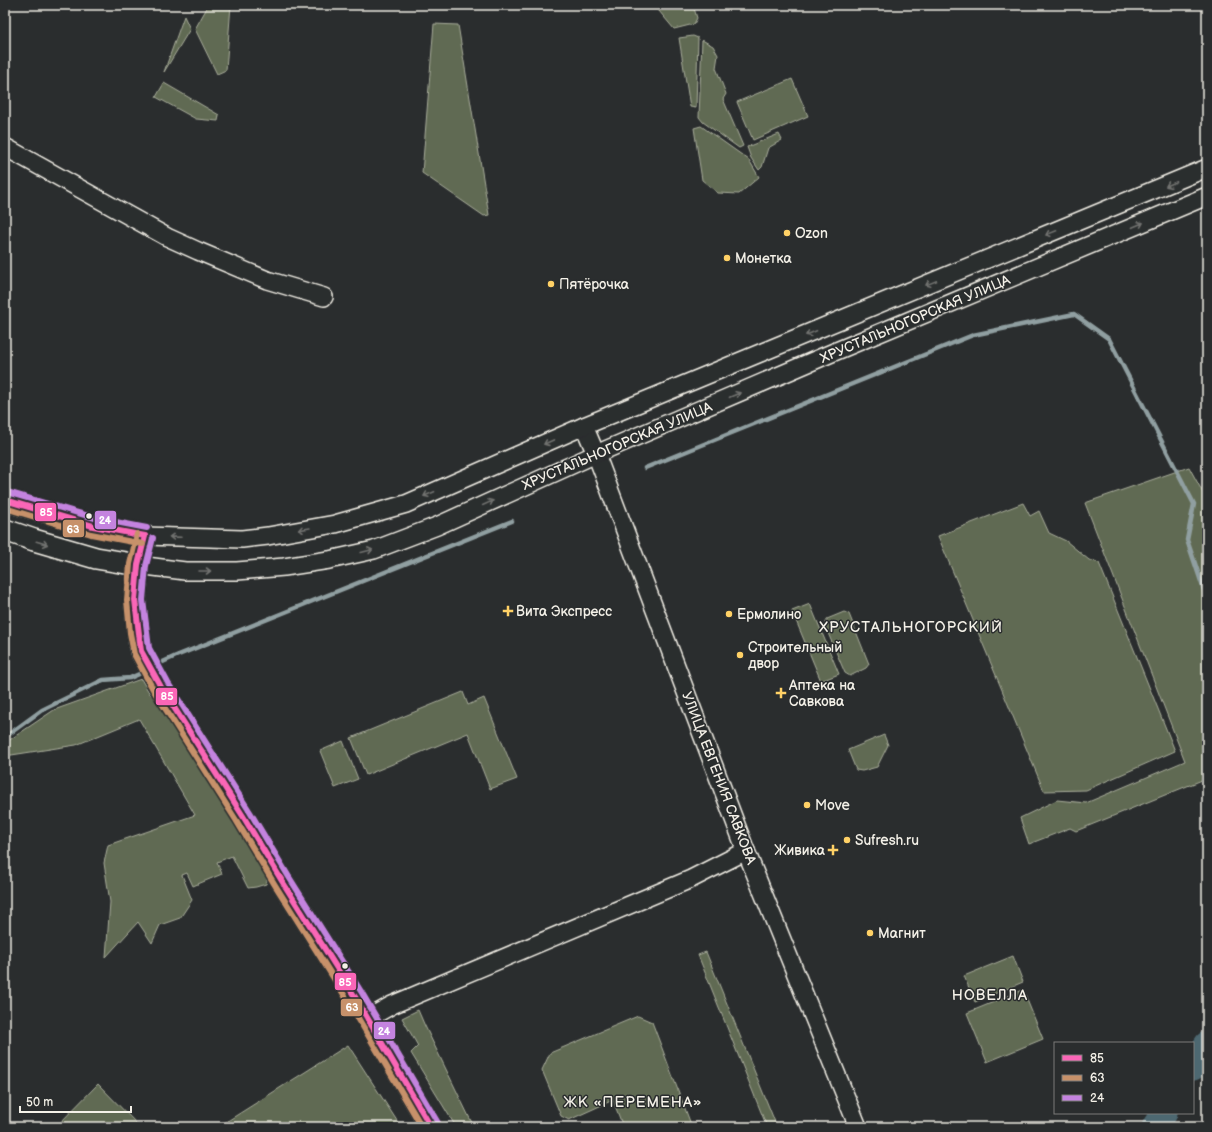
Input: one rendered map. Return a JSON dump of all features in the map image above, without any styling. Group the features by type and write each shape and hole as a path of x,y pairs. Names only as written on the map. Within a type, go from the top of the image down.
{"main road":[{"path":"6,502 93,526 145,536 138,565 135,600 141,651 367,1019 431,1127"},
{"name":"ХРУСТАЛЬНОГОРСКАЯ УЛИЦА","path":"5,530 96,558 138,565"}],"street":[{"path":"5,147 173,240 267,280 324,297"},
{"name":"ХРУСТАЛЬНОГОРСКАЯ УЛИЦА","path":"145,536 242,539 268,536 335,524 406,504 584,426 1114,208 1207,168"},
{"name":"ХРУСТАЛЬНОГОРСКАЯ УЛИЦА","path":"138,565 185,571 236,571 284,567 329,560 374,550 437,526 596,454 827,355 1207,196"},
{"path":"1114,208 1107,224 1113,231 1120,233"},
{"path":"983,261 996,267 999,272 998,278 994,285"},
{"name":"УЛИЦА ЕВГЕНИЯ САВКОВА","path":"584,426 596,454 746,851 858,1127"},
{"path":"367,1019 392,1005 691,879 746,851"}],"green space":[{"path":"231,5 226,70 217,74 195,29 208,6"},
{"path":"654,5 693,5 697,18 694,24 674,29"},
{"path":"184,16 190,29 164,72"},
{"path":"434,24 458,25 489,215 484,216 422,173"},
{"path":"693,36 698,38 696,108 690,107 679,38"},
{"path":"702,40 713,46 718,55 716,68 726,94 723,99 743,146 739,148 703,122 699,117"},
{"path":"792,79 808,116 753,140 737,102"},
{"path":"164,83 219,115 218,121 196,119 156,97"},
{"path":"701,126 749,160 759,177 739,194 718,193 702,180 694,128"},
{"path":"779,134 782,140 768,148 762,167 759,170 751,158 747,147"},
{"path":"1189,467 1207,500 1207,778 1076,831 1070,828 1029,844 1020,818 1057,800 1086,803 1185,761 1085,503"},
{"path":"1023,503 1030,516 1039,511 1049,533 1066,541 1089,560 1099,563 1175,751 1086,790 1044,791 938,536"},
{"path":"810,604 839,674 821,681 792,611"},
{"path":"844,612 849,614 869,664 866,668 850,676 845,673 825,626 827,619"},
{"path":"141,679 150,694 156,697 268,877 266,884 248,888 232,856 217,862 222,874 193,886 187,873 182,875 192,900 180,918 160,925 152,943 138,922 106,957 110,902 104,863 108,845 195,815 139,719 76,745 5,756 5,743 54,710"},
{"path":"463,692 468,705 484,698 517,779 490,789 468,733 366,775 351,738"},
{"path":"884,735 888,745 877,767 862,771 856,770 848,750"},
{"path":"343,741 358,779 335,788 320,751"},
{"path":"706,952 777,1127 767,1127 698,955"},
{"path":"1013,956 1023,982 975,1002 964,976"},
{"path":"1023,990 1043,1039 987,1062 967,1013"},
{"path":"418,1010 474,1127 456,1127 411,1053 418,1046 402,1018"},
{"path":"638,1016 652,1022 692,1127 623,1127 613,1100 569,1120 561,1116 542,1070 550,1053"},
{"path":"348,1045 401,1127 218,1127"},
{"path":"98,1084 140,1127 56,1127"}],"waterway":[{"path":"645,468 973,335 1074,314 1109,339 1194,504 1187,540 1207,599"},
{"path":"154,666 512,521"},
{"path":"5,737 42,710 103,680 130,678 146,671"},
{"path":"1194,1065 1207,1045"},
{"path":"1155,1127 1163,1114"}],"transit line":[{"name":"24","path":"7,492 95,518 147,528"},
{"name":"85","path":"5,500 93,526 145,536"},
{"name":"63","path":"5,508 91,534 143,544"},
{"name":"63","path":"137,534 130,564 127,600 130,633 134,654 154,691 348,1001 422,1127"},
{"name":"85","path":"145,536 138,565 135,600 141,651 161,687 355,997 431,1127"},
{"name":"24","path":"153,538 146,566 143,600 149,648 168,683 362,993 438,1123"}],"place":[{"name":"Ozon","path":"787,233"},
{"name":"Монетка","path":"727,258"},
{"name":"Пятёрочка","path":"551,284"},
{"name":"Вита Экспресс","path":"508,611"},
{"name":"Ермолино","path":"729,614"},
{"name":"Строительный двор","path":"740,655"},
{"name":"Аптека на Савкова","path":"781,693"},
{"name":"Move","path":"807,805"},
{"name":"Sufresh.ru","path":"847,840"},
{"name":"Живика","path":"833,850"},
{"name":"Магнит","path":"870,933"}],"district":[{"name":"ХРУСТАЛЬНОГОРСКИЙ","path":"911,627"},
{"name":"НОВЕЛЛА","path":"990,995"},
{"name":"ЖК «ПЕРЕМЕНА»","path":"633,1102"}]}
